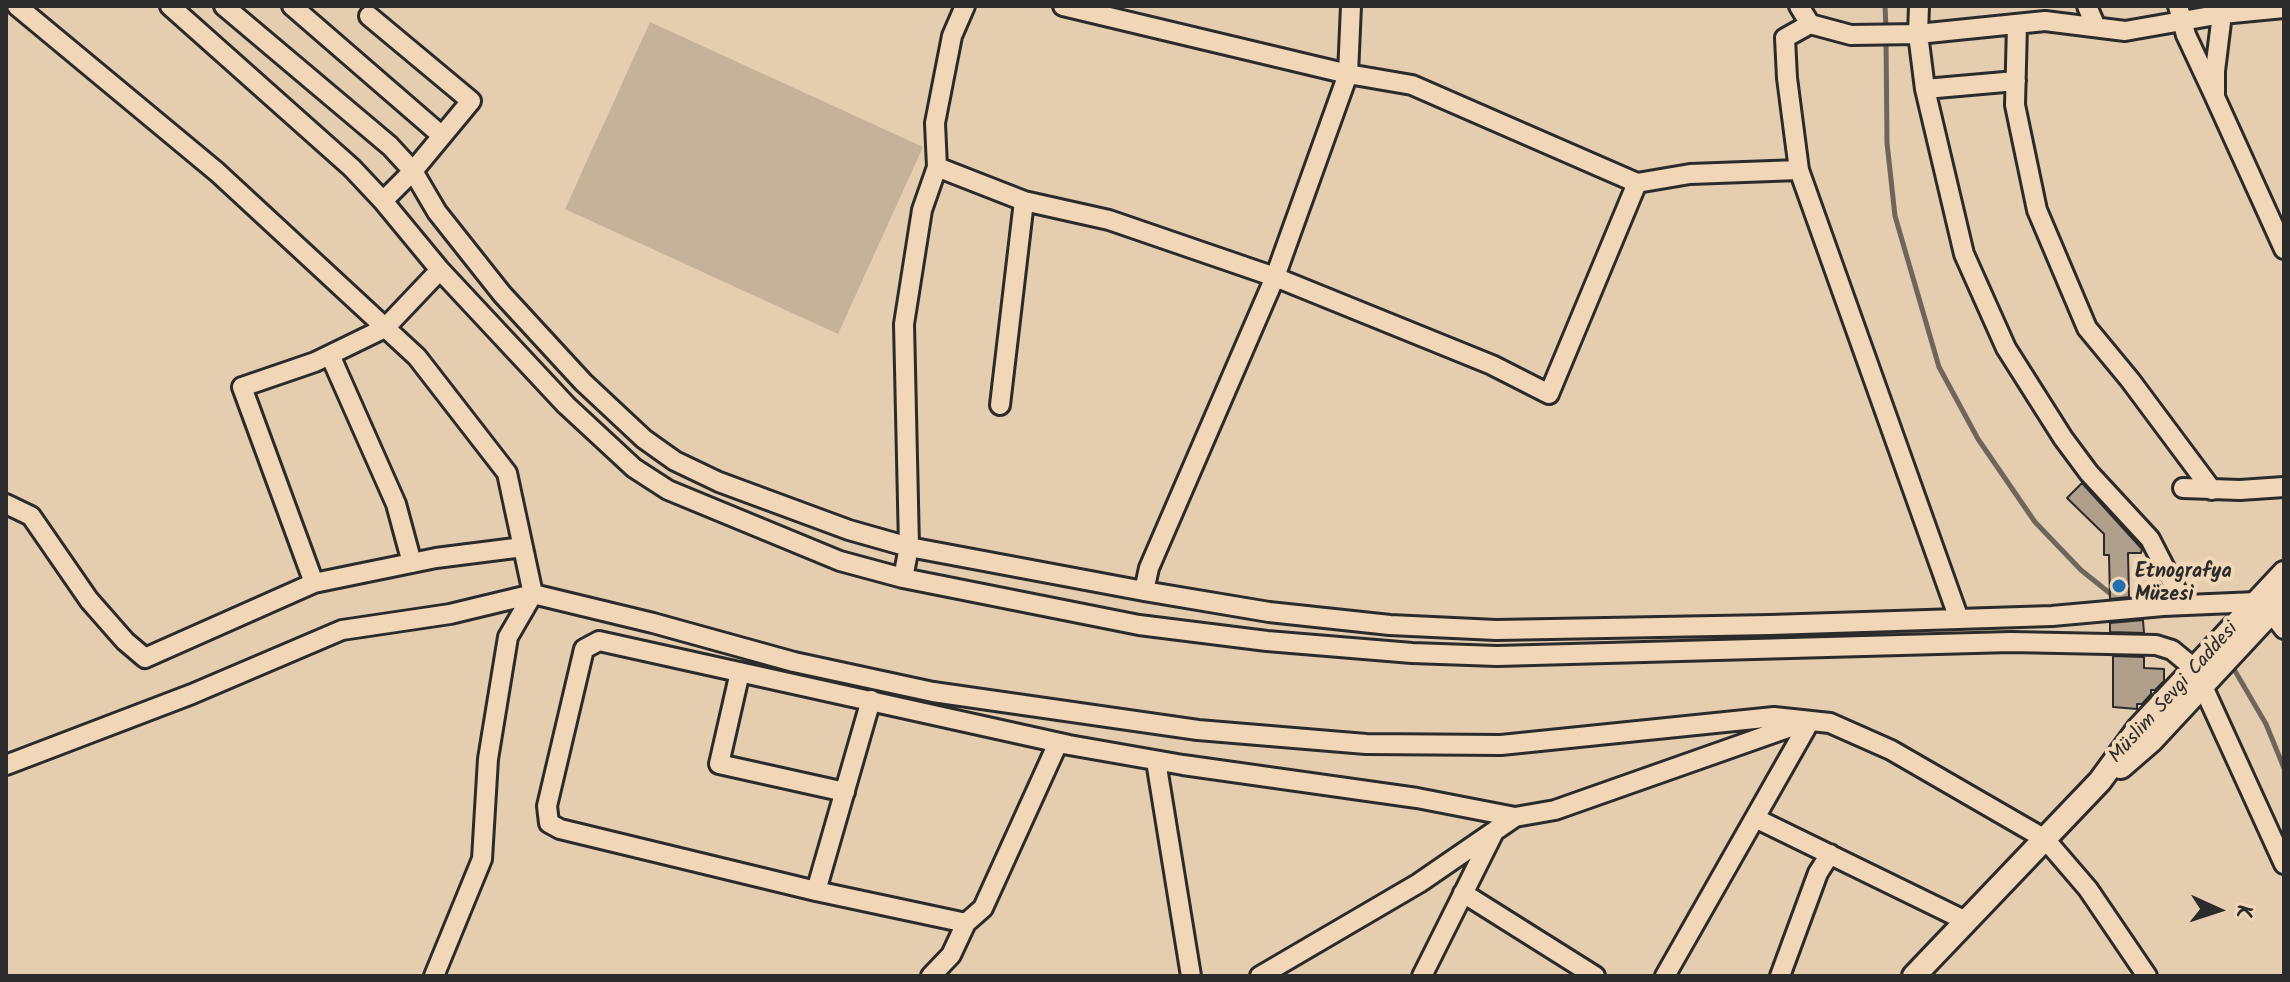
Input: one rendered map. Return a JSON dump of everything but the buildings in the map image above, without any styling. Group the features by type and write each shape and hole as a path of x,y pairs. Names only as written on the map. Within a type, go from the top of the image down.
{"main road":[{"name":"Müslim Sevgi Caddesi","path":"1914,976 2100,781 2135,756 2198,677 2274,610 2284,573"}],"street":[{"path":"17,6 217,172 417,357 507,473 533,594 508,637 488,759 482,859 434,976"},
{"path":"170,6 352,168 383,201 435,276 634,468 668,490 840,561 903,578 1139,625 1267,641 1412,653 1497,656 2011,642 2156,645 2172,650 2198,677 2284,864"},
{"path":"224,6 390,146 413,171 437,212 502,294 583,382 644,439 675,461 719,482 849,530 909,547 1144,591 1269,612 1390,625 1496,630 2052,616 2184,605 2274,610"},
{"path":"292,6 441,135"},
{"path":"903,578 909,547 904,324 922,210 937,167 935,123 952,36 965,6"},
{"path":"1063,6 1348,74 1412,85 1637,183 1690,174 1799,170"},
{"path":"1144,591 1149,568 1275,277 1348,74 1351,6"},
{"path":"1799,6 1810,24 1851,35 1918,34 2045,21 2125,31 2180,13 2284,8"},
{"path":"1919,6 1918,34 1925,89 1964,254 2006,348 2089,473 2150,539 2184,605"},
{"path":"2087,6 2096,27"},
{"path":"2215,97 2222,10"},
{"path":"2180,13 2284,249"},
{"path":"369,16 471,101 413,171 383,201"},
{"path":"1810,24 1785,38 1799,170 1959,619"},
{"path":"2017,25 2015,105 2037,210 2087,328 2212,490"},
{"path":"1925,89 2016,81"},
{"path":"937,167 1024,201 1109,220 1275,277 1492,365 1549,394 1637,183"},
{"path":"1000,405 1024,201"},
{"path":"314,583 242,387 330,355 385,328 435,276"},
{"path":"330,355 396,504 412,563"},
{"path":"2183,488 2284,487"},
{"path":"6,504 31,516 89,600 125,641 145,658 314,583 412,563 523,547"},
{"path":"6,765 192,694 342,630 450,614 533,594 794,662 933,692 1198,730 1366,744 1501,745 1774,717 1830,723 1891,750 2045,839 2088,889 2147,976"},
{"path":"966,923 816,891 575,833 549,823 547,806 584,649 599,641 1058,743 1156,761 1417,798 1515,817 1555,810 1809,721"},
{"path":"740,672 719,764 845,792"},
{"path":"816,891 871,700"},
{"path":"1665,976 1809,721"},
{"path":"931,976 951,955 966,923 983,908 1058,743"},
{"path":"1156,761 1191,976"},
{"path":"1260,976 1419,883 1515,817"},
{"path":"1755,818 1966,921"},
{"path":"1422,976 1494,832"},
{"path":"1780,976 1818,873 1830,854"},
{"path":"1463,893 1595,976"}],"shaded area":[{"path":"650,22 923,147 838,334 565,209"}],"waterway":[{"path":"1885,6 1886,29"},
{"path":"1886,39 1887,143 1895,216 1939,367 1978,439 2035,522 2081,570 2122,603"},
{"path":"2235,671 2266,724 2284,768"}],"place":[{"name":"Etnografya Müzesi","path":"2119,586"}]}
